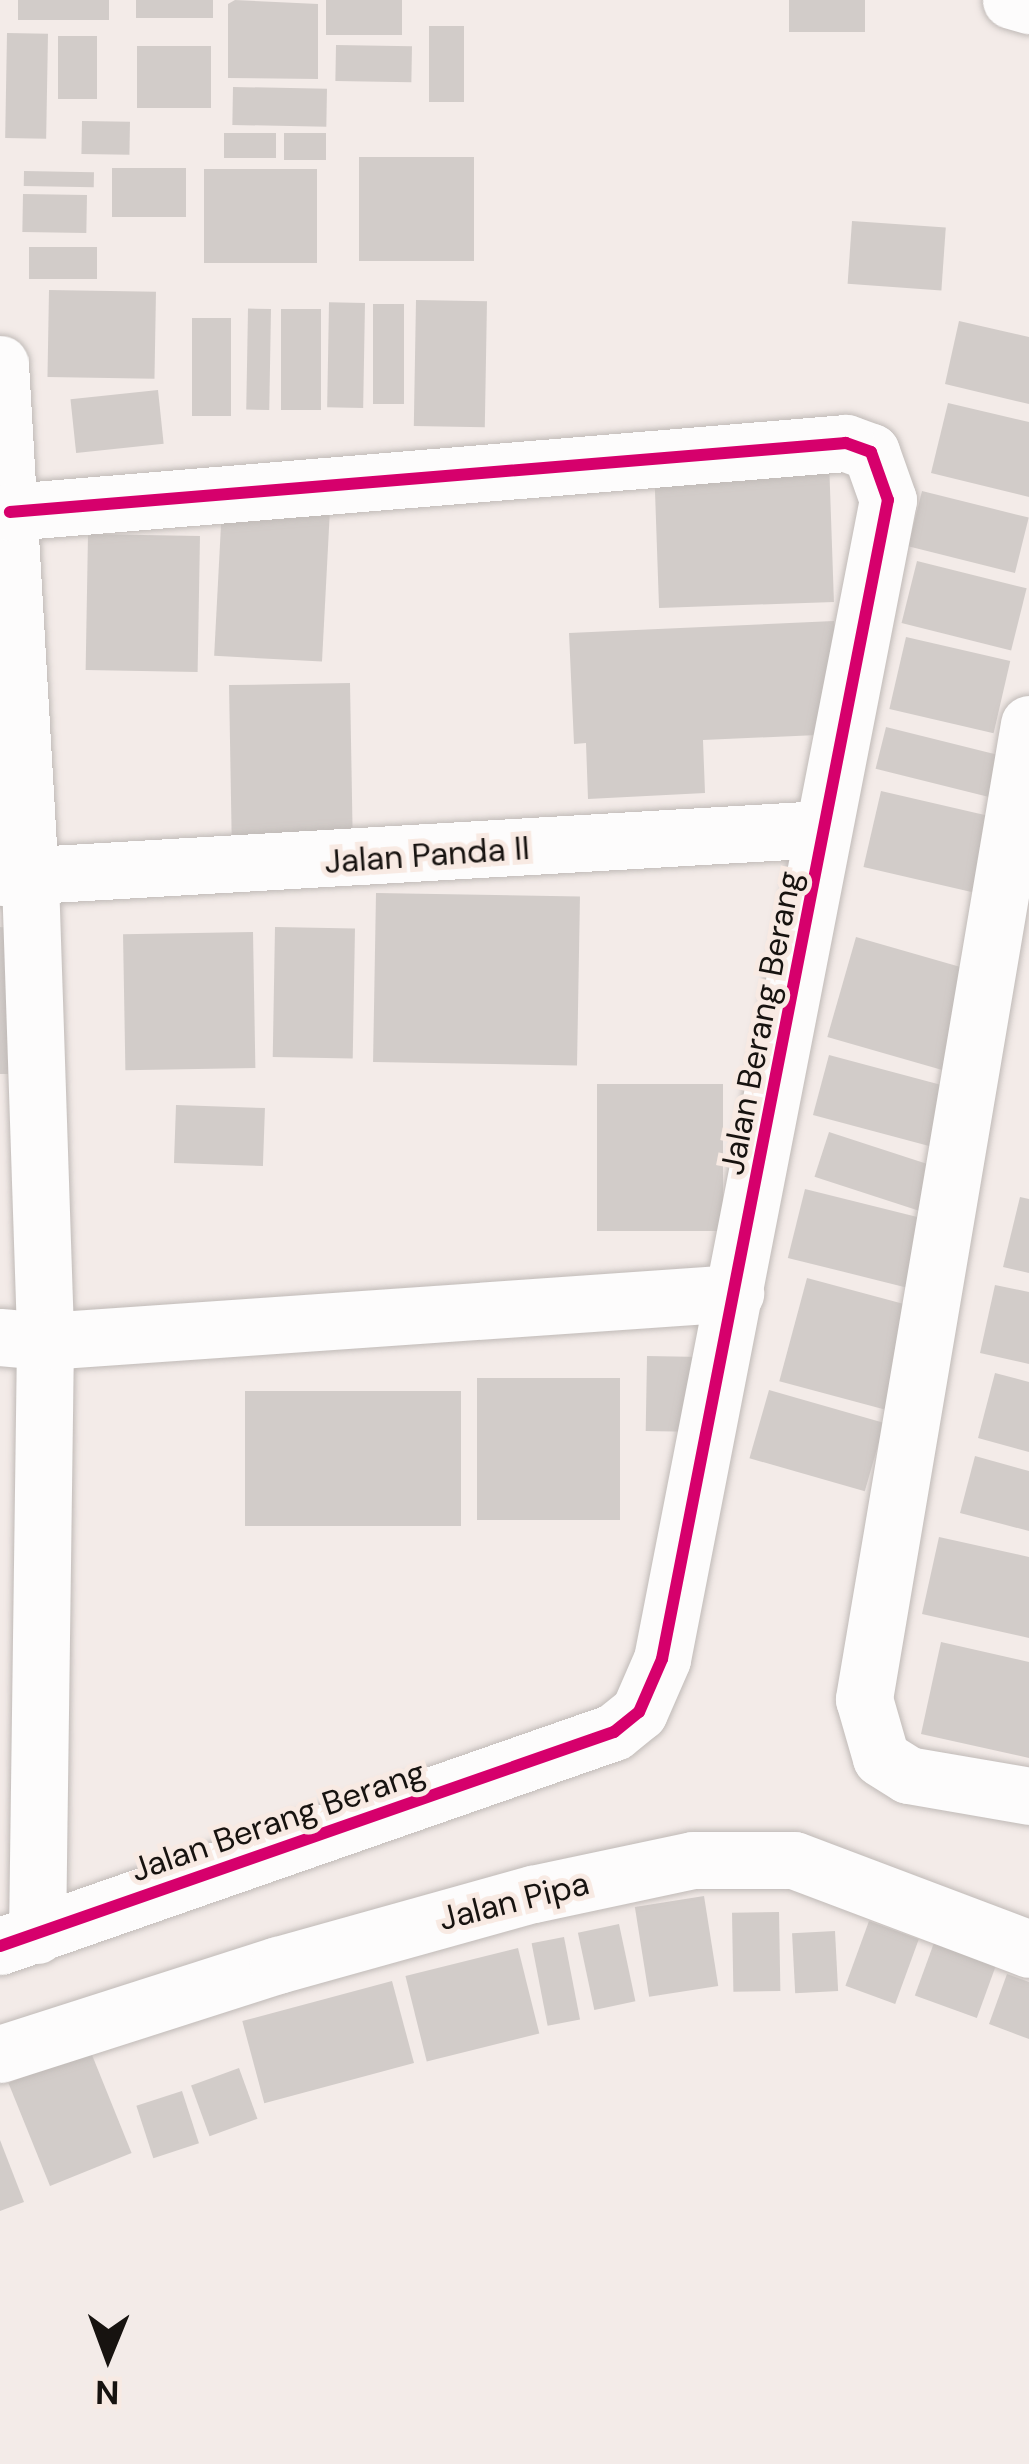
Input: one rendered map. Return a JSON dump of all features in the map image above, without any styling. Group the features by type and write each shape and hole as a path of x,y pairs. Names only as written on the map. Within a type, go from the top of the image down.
{"street":[{"path":"1011,0 1029,4"},
{"path":"0,364 10,512 22,1339 18,1940"},
{"name":"Jalan Berang Berang","path":"10,512 846,443 871,452 888,500 662,1659 639,1712 614,1732 18,1940"},
{"path":"1029,724 1014,941 864,1699 881,1758 908,1775 1029,1796"},
{"name":"Jalan Panda II","path":"15,879 823,829"},
{"path":"22,1339 735,1293"},
{"name":"Jalan Pipa","path":"0,2054 320,1953 693,1860 794,1860 1029,1949"}],"building":[{"path":"18,0 109,0 109,20 18,20"},
{"path":"136,0 213,0 213,18 136,18"},
{"path":"235,0 318,4 318,79 228,78 228,4"},
{"path":"326,0 402,0 402,35 326,35"},
{"path":"789,0 865,0 865,32 789,32"},
{"path":"429,26 464,26 464,102 429,102"},
{"path":"7,33 48,34 46,139 5,138"},
{"path":"58,36 97,36 97,99 58,99"},
{"path":"336,45 412,46 411,82 335,81"},
{"path":"137,46 211,46 211,108 137,108"},
{"path":"233,87 327,89 326,127 232,125"},
{"path":"82,121 130,122 129,155 81,154"},
{"path":"224,133 276,133 276,158 224,158"},
{"path":"284,133 326,133 326,160 284,160"},
{"path":"359,157 474,157 474,261 359,261"},
{"path":"112,168 186,168 186,217 112,217"},
{"path":"204,169 317,169 317,263 204,263"},
{"path":"24,171 94,172 94,187 24,186"},
{"path":"23,194 87,195 86,233 22,232"},
{"path":"852,221 946,228 941,290 848,284"},
{"path":"29,247 97,247 97,279 29,279"},
{"path":"49,290 156,292 154,379 47,377"},
{"path":"416,300 487,301 485,427 414,426"},
{"path":"329,302 365,303 363,408 327,407"},
{"path":"373,304 404,304 404,404 373,404"},
{"path":"248,309 271,309 269,410 246,410"},
{"path":"281,309 321,309 321,410 281,410"},
{"path":"192,318 231,318 231,416 192,416"},
{"path":"959,321 1029,337 1029,404 945,384"},
{"path":"158,390 164,444 76,453 70,399"},
{"path":"948,403 1029,422 1029,497 931,473"},
{"path":"829,460 834,602 659,608 654,466"},
{"path":"922,491 1029,518 1015,573 908,546"},
{"path":"222,506 330,512 322,661 214,656"},
{"path":"88,534 200,536 198,672 86,670"},
{"path":"917,561 1027,588 1011,650 902,623"},
{"path":"834,621 840,734 703,740 705,793 588,799 586,743 574,744 569,633"},
{"path":"906,637 1010,661 994,733 889,709"},
{"path":"350,683 353,844 232,846 229,685"},
{"path":"886,727 1005,757 995,798 876,769"},
{"path":"881,791 1000,818 982,894 863,867"},
{"path":"376,893 580,897 577,1066 373,1062"},
{"path":"0,927 17,929 8,1074 0,1074"},
{"path":"275,927 355,928 353,1058 273,1057"},
{"path":"253,932 255,1068 125,1070 123,934"},
{"path":"856,937 985,974 956,1074 827,1037"},
{"path":"829,1055 952,1088 936,1148 813,1115"},
{"path":"597,1084 723,1084 723,1231 597,1231"},
{"path":"176,1105 265,1108 263,1166 174,1163"},
{"path":"829,1132 945,1170 931,1214 814,1177"},
{"path":"805,1189 926,1219 909,1288 788,1258"},
{"path":"1020,1197 1029,1199 1029,1273 1003,1267"},
{"path":"807,1278 912,1306 885,1410 779,1381"},
{"path":"995,1285 1029,1292 1029,1364 980,1353"},
{"path":"647,1356 702,1357 701,1432 646,1431"},
{"path":"995,1373 1029,1382 1029,1452 978,1438"},
{"path":"477,1378 620,1378 620,1520 477,1520"},
{"path":"769,1390 884,1423 865,1491 749,1458"},
{"path":"245,1391 461,1391 461,1526 245,1526"},
{"path":"975,1456 1029,1471 1029,1531 960,1513"},
{"path":"939,1537 1029,1557 1029,1638 922,1614"},
{"path":"941,1642 1029,1662 1029,1758 921,1734"},
{"path":"704,1896 718,1986 649,1997 635,1907"},
{"path":"779,1912 780,1991 733,1992 732,1913"},
{"path":"869,1921 919,1939 895,2004 845,1986"},
{"path":"619,1924 635,2001 594,2010 578,1933"},
{"path":"835,1931 838,1991 795,1993 792,1933"},
{"path":"564,1937 580,2019 548,2026 532,1943"},
{"path":"935,1940 997,1963 977,2018 915,1995"},
{"path":"518,1948 539,2033 427,2061 405,1976"},
{"path":"1007,1974 1029,1982 1029,2039 989,2024"},
{"path":"392,1981 414,2063 264,2103 242,2021"},
{"path":"90,2050 132,2153 50,2186 8,2083"},
{"path":"239,2068 257,2119 210,2136 191,2085"},
{"path":"182,2091 199,2143 153,2158 136,2106"},
{"path":"0,2140 24,2202 0,2211"}],"cycle path":[{"path":"0,1946 614,1732 639,1712 662,1659 888,500 871,452 846,443 10,512"}]}
